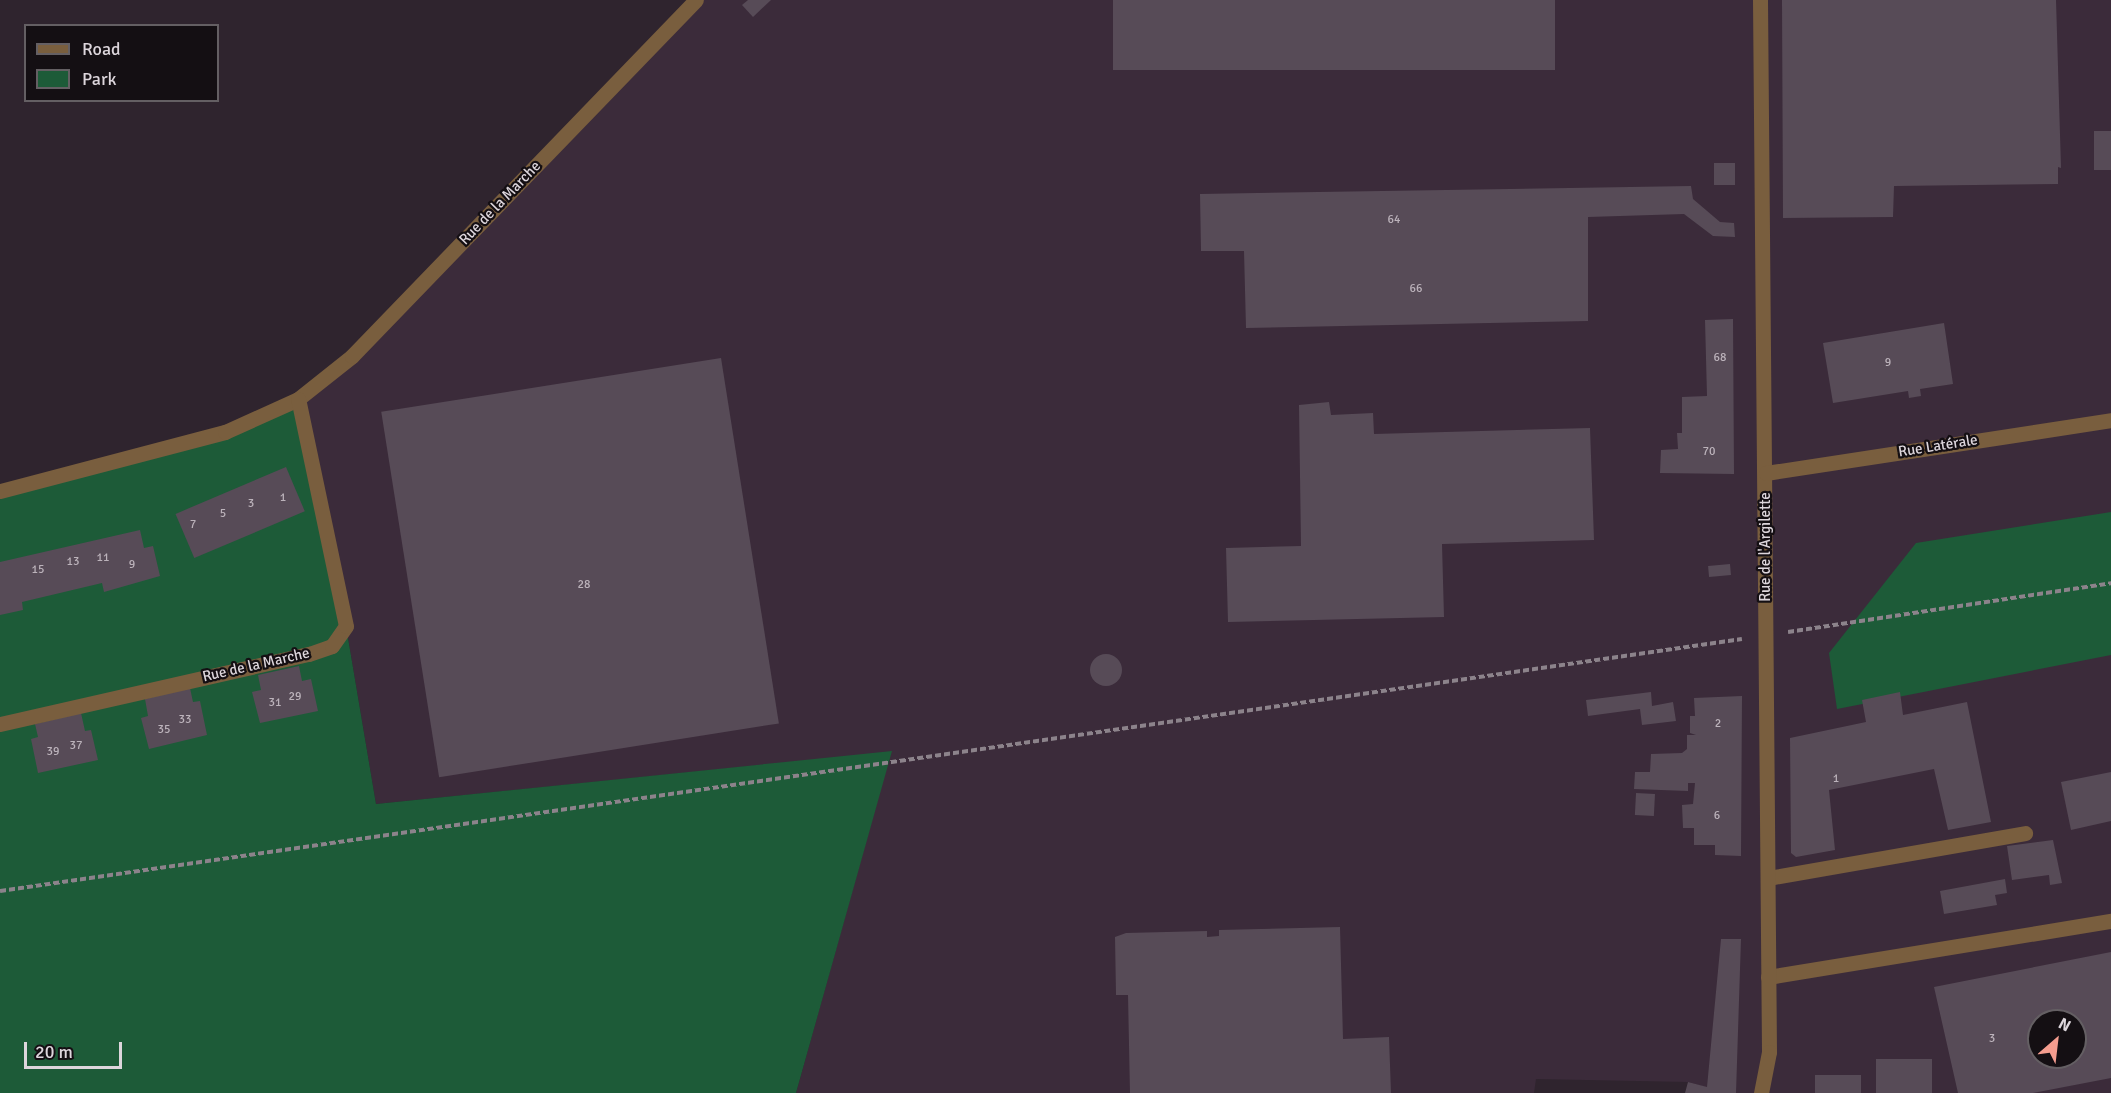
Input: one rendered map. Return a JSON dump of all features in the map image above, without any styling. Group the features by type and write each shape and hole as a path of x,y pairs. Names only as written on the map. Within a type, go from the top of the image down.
{"street":[{"name":"Rue de la Marche","path":"0,491 225,432 298,399 352,356 696,0"},
{"name":"Rue de l'Argilette","path":"1760,0 1766,473 1769,1052 1761,1093"},
{"name":"Rue de la Marche","path":"0,724 309,654 332,646 346,626 298,399"},
{"name":"Rue Latérale","path":"1766,473 2111,420"},
{"path":"1768,878 2025,832"},
{"path":"1768,977 2111,921"}],"path":[{"path":"0,891 2111,583"}],"shaded area":[{"path":"696,0 2111,0 2111,1093 1726,1093 1688,1082 1536,1079 1534,1093 796,1093 891,752 376,804 346,626 298,399 352,356"}],"green space":[{"path":"298,399 346,626 376,804 892,751 796,1093 0,1093 0,491 225,432"},
{"path":"2111,512 2111,655 1837,709 1829,653 1916,543"}],"building":[{"path":"748,0 771,0 753,17 742,5"},
{"path":"1113,0 1555,0 1555,70 1113,70"},
{"path":"1782,0 2056,0 2061,168 2058,167 2058,184 1894,186 1893,217 1783,218"},
{"path":"2094,131 2111,131 2111,170 2094,170"},
{"path":"1714,163 1735,163 1735,185 1714,185"},
{"path":"1691,186 1693,199 1720,222 1734,223 1735,237 1713,236 1684,214 1588,217 1588,321 1246,328 1244,251 1201,251 1200,194"},
{"path":"1733,319 1734,474 1660,473 1661,450 1678,449 1677,433 1682,433 1682,397 1707,396 1705,320"},
{"path":"1944,323 1953,384 1920,389 1921,396 1909,398 1908,391 1833,403 1823,343"},
{"path":"721,358 779,723 439,777 381,412"},
{"path":"1329,402 1331,415 1373,413 1374,434 1590,428 1594,540 1442,544 1444,617 1228,622 1226,548 1301,546 1299,405"},
{"path":"286,467 305,511 194,558 176,514"},
{"path":"140,530 144,548 153,546 160,576 104,592 102,583 22,602 23,610 0,615 0,562"},
{"path":"1730,564 1731,575 1709,577 1708,566"},
{"path":"1106,654 1118,658 1122,670 1118,682 1106,686 1094,682 1090,670 1094,658"},
{"path":"299,666 302,681 311,679 318,711 260,723 252,692 261,690 258,675"},
{"path":"190,688 193,702 200,701 207,735 149,749 141,718 148,716 145,699"},
{"path":"1651,692 1652,706 1673,702 1676,721 1642,725 1640,709 1588,716 1586,700"},
{"path":"1900,692 1903,715 1967,702 1991,822 1948,830 1934,769 1829,790 1835,850 1796,857 1791,853 1790,738 1866,722 1862,700"},
{"path":"1742,696 1741,856 1715,855 1715,845 1694,845 1694,828 1683,828 1682,805 1693,804 1695,783 1688,783 1688,791 1634,789 1635,772 1650,772 1651,754 1682,753 1687,749 1687,735 1696,735 1690,733 1690,716 1695,716 1694,698"},
{"path":"81,713 85,731 91,730 98,760 38,773 31,739 38,737 35,724"},
{"path":"2111,772 2111,821 2071,830 2061,782"},
{"path":"1636,793 1655,794 1654,816 1635,815"},
{"path":"2053,840 2062,883 2050,885 2049,875 2012,880 2007,846"},
{"path":"2005,879 2007,893 1995,895 1997,905 1944,914 1940,891"},
{"path":"1340,927 1343,1039 1389,1037 1391,1093 1130,1093 1128,995 1116,995 1115,937 1126,933 1207,931 1207,937 1219,936 1219,930"},
{"path":"1721,939 1741,939 1736,1093 1685,1093 1688,1082 1707,1087"},
{"path":"2111,952 2111,1078 2033,1093 1958,1093 1934,987"},
{"path":"1876,1059 1932,1059 1932,1093 1876,1093"},
{"path":"1815,1075 1861,1075 1861,1093 1815,1093"}]}
